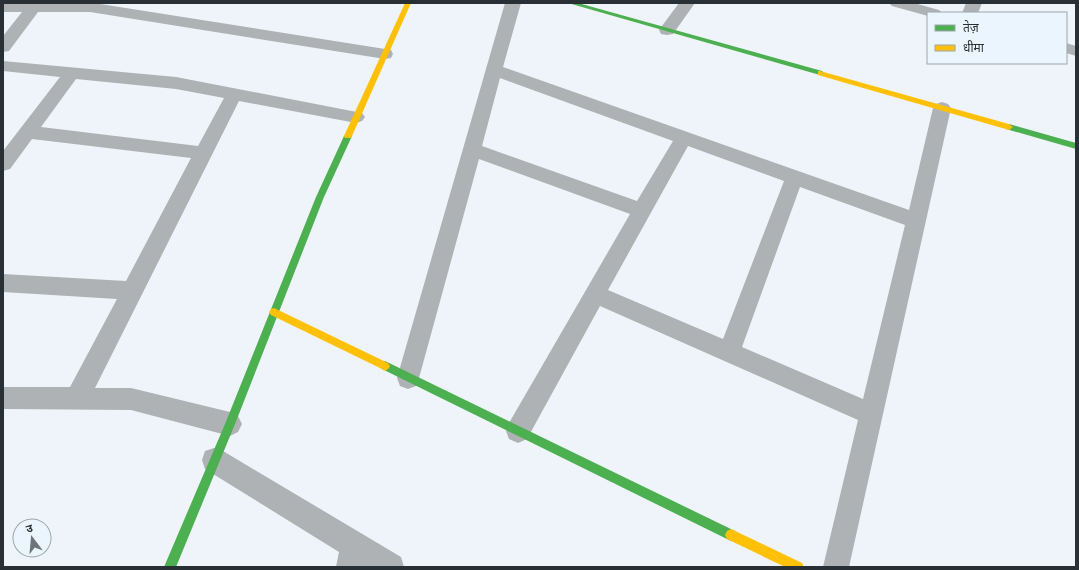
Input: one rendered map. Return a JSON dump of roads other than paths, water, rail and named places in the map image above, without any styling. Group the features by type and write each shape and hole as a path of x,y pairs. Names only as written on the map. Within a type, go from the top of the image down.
{"street":[{"path":"170,567 230,424 320,197 408,3"},
{"path":"408,378 513,3"},
{"path":"571,3 1076,146"},
{"path":"667,30 687,3"},
{"path":"897,3 930,12"},
{"path":"3,7 92,5 385,54"},
{"path":"3,47 34,7"},
{"path":"3,66 176,83 356,117"},
{"path":"495,70 916,222"},
{"path":"3,164 72,73"},
{"path":"77,398 234,94"},
{"path":"836,567 942,108"},
{"path":"27,132 203,153"},
{"path":"518,431 683,138"},
{"path":"472,149 642,211"},
{"path":"729,353 794,178"},
{"path":"3,282 133,290"},
{"path":"595,294 872,414"},
{"path":"274,312 798,567"},
{"path":"3,398 131,399 230,424"},
{"path":"214,460 351,557 391,567"}]}
